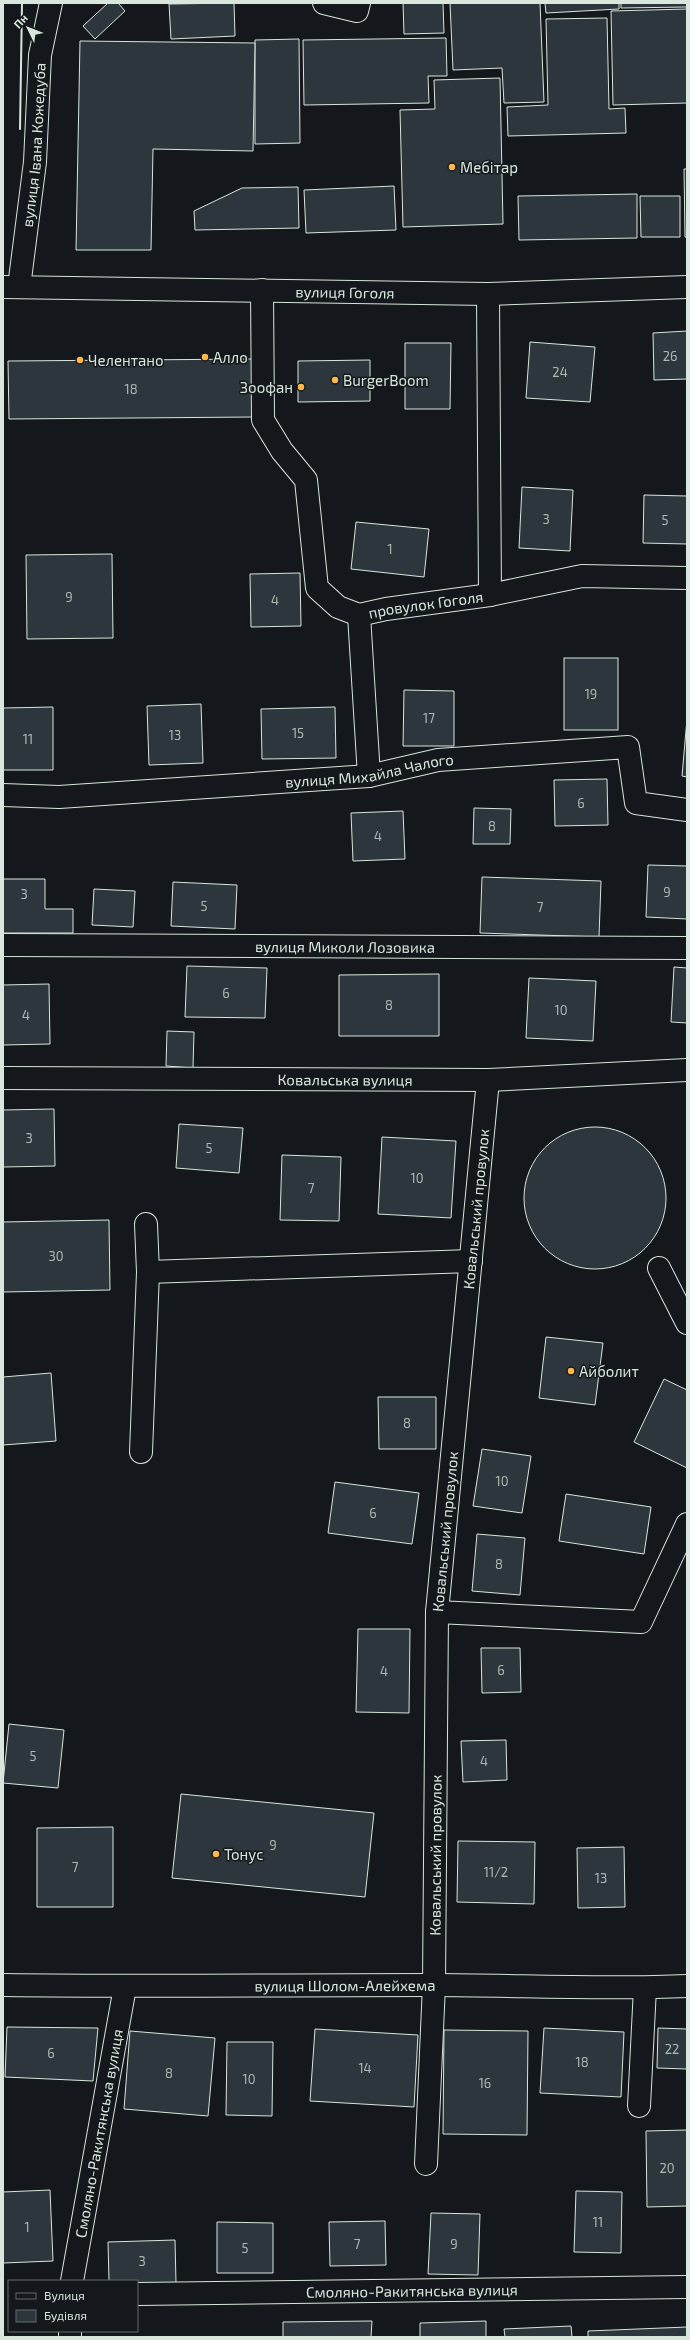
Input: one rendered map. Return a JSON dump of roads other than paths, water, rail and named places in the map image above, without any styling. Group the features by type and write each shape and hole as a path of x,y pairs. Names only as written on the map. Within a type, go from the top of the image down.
{"street":[{"name":"вулиця Івана Кожедуба","path":"11,287 35,162 40,55 51,3"},
{"path":"324,3 357,11 359,3"},
{"name":"вулиця Гоголя","path":"11,287 488,294 687,287"},
{"name":"провулок Гоголя","path":"262,290 263,420 282,451 306,480 317,588 338,607 359,615 386,609 490,595 582,576 687,578"},
{"path":"488,294 490,595"},
{"path":"359,615 369,776"},
{"name":"вулиця Михайла Чалого","path":"3,795 59,797 369,776 438,760 628,747 636,804 687,810"},
{"name":"вулиця Миколи Лозовика","path":"3,945 687,948"},
{"name":"Ковальська вулиця","path":"3,1078 488,1080 687,1070"},
{"name":"Ковальський провулок","path":"426,2164 434,1985 437,1612 488,1080"},
{"path":"142,1452 148,1272 146,1224"},
{"path":"148,1272 471,1261"},
{"path":"659,1268 687,1323"},
{"path":"437,1612 641,1622 687,1524"},
{"name":"вулиця Шолом-Алейхема","path":"3,1985 125,1987 434,1985 646,1988 687,1986"},
{"name":"Смоляно-Ракитянська вулиця","path":"72,2280 125,1987"},
{"path":"639,2106 646,1988"},
{"name":"Смоляно-Ракитянська вулиця","path":"138,2294 687,2287"}],"place":[{"name":"Мебітар","path":"452,167"},
{"name":"Алло","path":"205,357"},
{"name":"Челентано","path":"80,360"},
{"name":"BurgerBoom","path":"335,380"},
{"name":"Зоофан","path":"301,387"},
{"name":"Айболит","path":"571,1371"},
{"name":"Тонус","path":"216,1854"}]}
